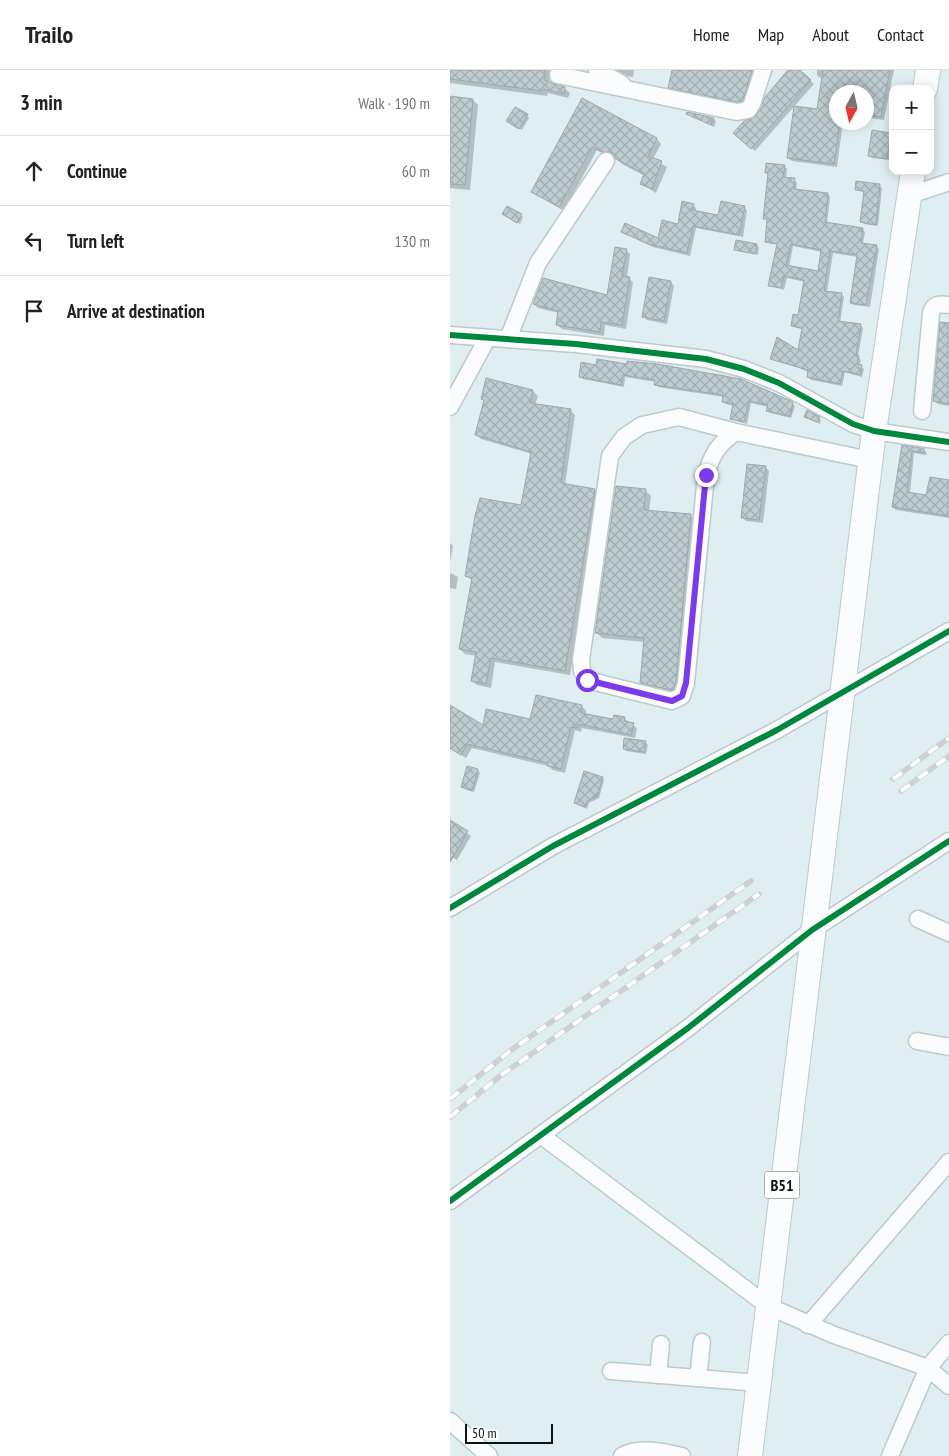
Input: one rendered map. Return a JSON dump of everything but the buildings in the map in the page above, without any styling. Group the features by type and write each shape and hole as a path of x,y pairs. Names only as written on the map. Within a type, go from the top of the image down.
{"highway":[{"path":"926,85 928,70"},
{"name":"B51","path":"750,1456 870,460 912,175"}],"street":[{"path":"598,70 639,93"},
{"path":"558,75 737,112 748,110 752,104 763,70"},
{"path":"508,339 538,263 606,161"},
{"path":"910,195 949,182"},
{"path":"922,411 931,313 938,304 949,305"},
{"path":"450,335 706,359 744,368 779,383 853,424 874,431 949,442"},
{"path":"450,407 487,339"},
{"path":"736,432 720,442 712,455 706,475 686,683 682,696 672,701 587,680 582,671 581,660 610,456 624,438 642,425 679,417 736,432 870,460"},
{"path":"450,908 553,846 777,730 949,631"},
{"path":"450,1201 542,1136 688,1028 812,930 949,841"},
{"path":"918,919 949,933"},
{"path":"917,1041 949,1047"},
{"path":"542,1136 768,1306 808,1325 928,1368 949,1386"},
{"path":"808,1325 949,1162"},
{"path":"698,1378 702,1342"},
{"path":"890,1456 928,1368 949,1343"},
{"path":"658,1375 661,1344"},
{"path":"610,1371 759,1383"},
{"path":"450,1421 489,1456"},
{"path":"622,1456 627,1453 646,1451 682,1456"}],"railway":[{"path":"893,779 949,738"},
{"path":"901,791 949,756"},
{"path":"450,1099 510,1051 751,881"},
{"path":"450,1117 500,1076 759,894"}],"cycle path":[{"path":"450,335 576,344 706,359 744,369 779,383 853,424 874,431 949,442"},
{"path":"450,908 553,846 777,730 949,631"},
{"path":"450,1201 688,1028 812,930 949,841"}],"route":[{"path":"587,680 672,701 682,696 686,683 706,475"}]}
